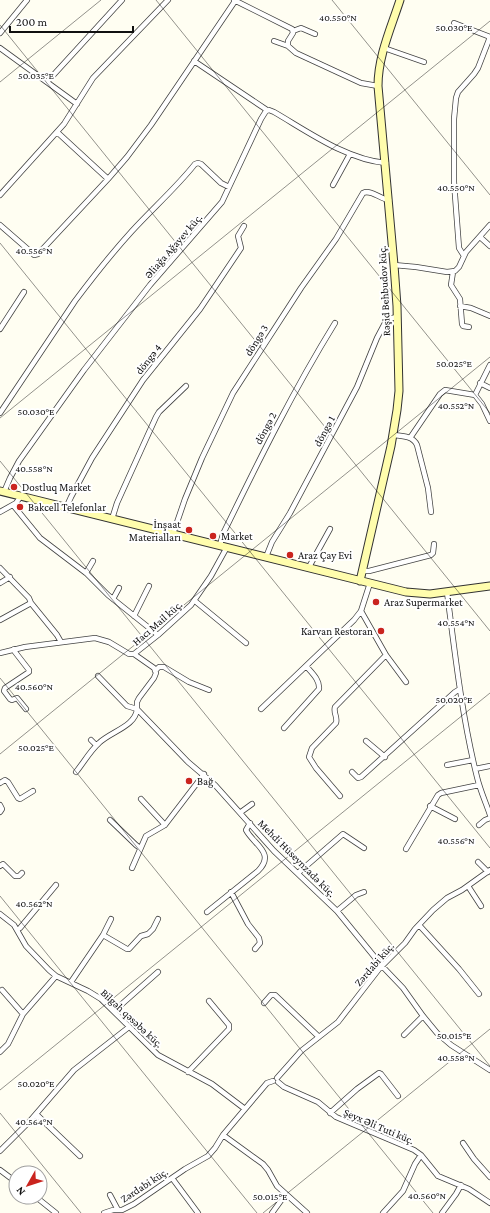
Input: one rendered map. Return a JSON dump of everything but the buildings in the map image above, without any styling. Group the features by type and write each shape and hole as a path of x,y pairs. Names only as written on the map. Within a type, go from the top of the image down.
{"street":[{"path":"0,33 27,0"},
{"path":"47,82 122,0"},
{"path":"0,196 64,124 97,73 168,0"},
{"path":"0,225 30,252 34,255 38,254 108,179 151,125 234,0 289,27 293,31"},
{"name":"Rəşid Behbudov küç.","path":"360,581 393,435 399,391 394,265 378,86 378,70 400,0"},
{"path":"454,23 490,37 489,44 478,68 470,79 462,86 456,98 454,119 454,182 459,248 464,256"},
{"path":"288,46 287,44 293,31 301,28 315,34"},
{"path":"274,41 288,46 296,53 361,83 378,86"},
{"path":"0,48 77,104"},
{"path":"384,48 424,62"},
{"path":"194,61 267,110 274,112 350,154 370,161 386,163"},
{"name":"Əliağa Ağayev küç.","path":"2,492 19,462 84,370 150,285 218,206 267,110"},
{"path":"57,132 108,179"},
{"path":"333,185 350,154"},
{"path":"0,412 84,288 132,231 195,164 201,164 221,183 229,187"},
{"name":"döngə 3","path":"173,534 185,499 227,405 271,333 336,239 363,193 369,192 389,200"},
{"path":"394,265 452,272 459,267 464,256 490,225"},
{"name":"döngə 4","path":"66,508 92,458 142,380 200,309 241,248 238,236 244,226"},
{"path":"480,237 490,246"},
{"path":"452,272 451,285 459,296 463,326 469,327"},
{"path":"0,329 24,292"},
{"path":"460,306 471,308 490,316"},
{"name":"döngə 1","path":"266,557 272,542 290,513 357,387 377,338 386,321 397,317"},
{"name":"döngə 2","path":"223,546 223,534 268,442 311,361 335,323"},
{"path":"475,395 490,365"},
{"path":"480,383 490,388"},
{"path":"112,519 117,503 156,417 159,412 186,386"},
{"path":"410,438 442,391 448,390 475,395 482,404 490,421"},
{"path":"393,435 410,438 417,444 428,488 431,512"},
{"path":"2,492 410,593 422,594 447,592 490,586"},
{"path":"0,512 13,505 21,496"},
{"path":"13,505 40,538 86,573 113,599 158,635"},
{"path":"309,567 330,529"},
{"path":"363,572 431,555 434,544"},
{"name":"Hacı Mail küç.","path":"0,653 14,649 89,638 99,638 109,642 126,653 134,654 184,613 195,601 212,576 223,546"},
{"path":"86,573 93,561"},
{"path":"0,568 29,598 31,603 61,642"},
{"path":"0,583 10,577"},
{"path":"262,709 354,620 361,611 370,584"},
{"path":"134,616 149,586"},
{"path":"113,599 119,588"},
{"path":"447,592 460,689 473,760 479,785 490,817 479,825"},
{"path":"195,601 246,644"},
{"path":"0,620 31,603"},
{"path":"361,611 386,655 406,682"},
{"path":"14,649 29,672 5,688 4,691 10,699 12,700 17,698 26,709"},
{"path":"134,654 155,671"},
{"path":"340,796 314,765 309,756 312,748 336,723 337,718 334,712 335,707 386,655"},
{"path":"284,728 318,689 318,680 306,666"},
{"path":"76,772 96,745 121,729 134,718 137,714 139,698 154,678 155,671 159,667 164,667 189,682 210,690"},
{"name":"Mehdi Hüseynzadə küç.","path":"98,676 127,706 137,709 188,762 204,774 241,812 274,851 337,911 382,966 404,988 423,1016 444,1040 490,1070"},
{"path":"352,772 358,778 361,777 460,689"},
{"path":"91,740 96,745"},
{"path":"366,741 385,757"},
{"path":"447,765 473,760"},
{"path":"475,769 490,766"},
{"path":"132,868 145,838 164,825 204,774"},
{"path":"0,783 5,780 8,782 20,799 33,791"},
{"path":"406,849 430,806 441,792 479,785"},
{"path":"141,799 164,825"},
{"path":"241,812 252,804"},
{"path":"0,805 2,809 0,812"},
{"path":"430,806 455,819"},
{"path":"110,820 140,848"},
{"path":"207,912 258,870 265,861 263,851 246,830 250,823"},
{"path":"298,873 343,834 364,848"},
{"path":"478,862 489,871"},
{"path":"0,866 3,864 15,876 19,876 22,873"},
{"name":"Zərdabi küç.","path":"104,1213 125,1209 185,1169 208,1156 223,1135 267,1083 276,1081 301,1051 338,1022 382,966 405,943 418,925 440,904 489,871"},
{"path":"17,930 56,886"},
{"path":"468,886 481,906"},
{"path":"231,892 248,924 260,940 260,943 255,949"},
{"path":"337,911 356,895 364,892"},
{"name":"Bilgəh qəsəbə küç.","path":"0,914 10,921 30,951 56,976 93,994 114,1011 158,1055 212,1084 245,1109"},
{"path":"71,982 103,935 111,919"},
{"path":"103,935 129,949 141,936 148,934 153,929 158,919"},
{"path":"418,925 480,994"},
{"path":"114,1011 158,972"},
{"path":"0,1052 8,1044 23,1014 56,976"},
{"path":"2,990 23,1014"},
{"path":"264,1003 271,995 275,995 319,1037"},
{"path":"188,1072 229,1029 228,1025 209,1001"},
{"path":"404,1035 423,1016"},
{"path":"0,1150 36,1114 79,1065 129,1027"},
{"path":"330,1113 357,1088 379,1073 382,1074 398,1096"},
{"name":"Şeyx Əli Tuti küç.","path":"276,1081 284,1087 318,1102 336,1117 414,1150 421,1155 438,1176 469,1189 490,1203"},
{"path":"36,1114 80,1156"},
{"path":"223,1135 263,1164 277,1186 285,1195 307,1213"},
{"path":"463,1142 474,1159 490,1177"},
{"path":"383,1213 403,1191 415,1164 421,1155"},
{"path":"172,1178 198,1213"},
{"path":"442,1213 461,1185"},
{"path":"110,1195 118,1210"},
{"path":"272,1213 285,1195"},
{"path":"46,1205 56,1213"}],"place":[{"name":"Dostluq Market","path":"14,487"},
{"name":"Bakcell Telefonlar","path":"20,507"},
{"name":"İnşaat Materialları","path":"189,530"},
{"name":"Market","path":"213,536"},
{"name":"Araz Çay Evi","path":"290,555"},
{"name":"Araz Supermarket","path":"376,602"},
{"name":"Karvan Restoran","path":"381,631"},
{"name":"Bağ","path":"189,781"}]}
